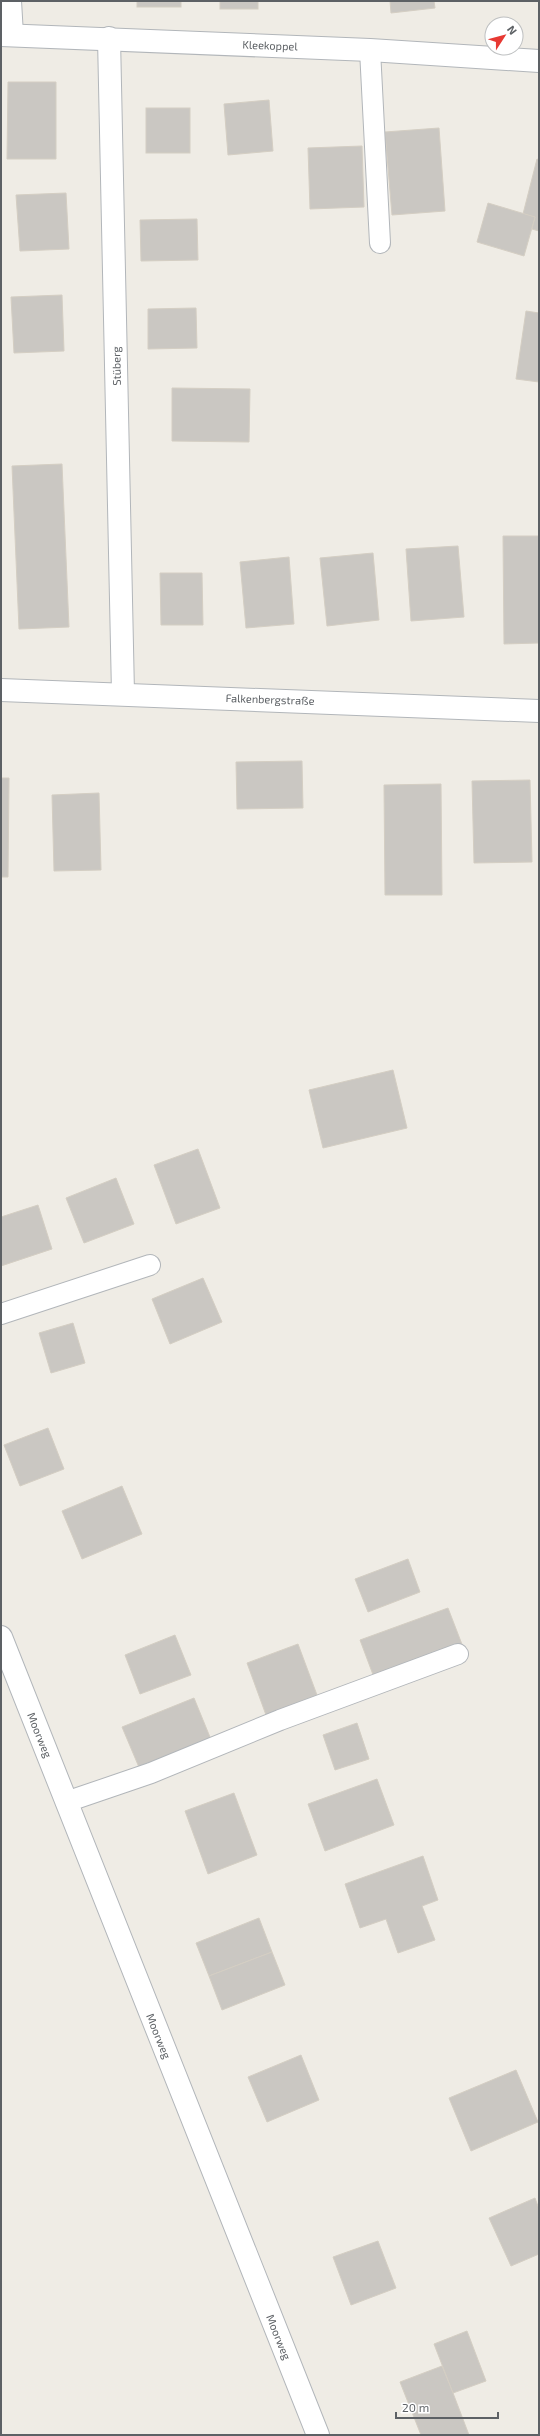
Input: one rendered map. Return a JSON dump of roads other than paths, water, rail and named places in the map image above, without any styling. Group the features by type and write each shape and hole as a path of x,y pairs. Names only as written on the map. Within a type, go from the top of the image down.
{"street":[{"path":"7,35 10,1"},
{"name":"Kleekoppel","path":"7,35 109,38 370,50 539,61"},
{"name":"Stüberg","path":"109,38 123,693"},
{"name":"Falkenbergstraße","path":"1,690 123,693 539,712"},
{"name":"Moorweg","path":"1,1636 318,2435"}],"lane":[{"path":"370,50 380,243"},
{"path":"1,1314 150,1265"},
{"path":"66,1802 151,1773 280,1720 458,1654"}]}
